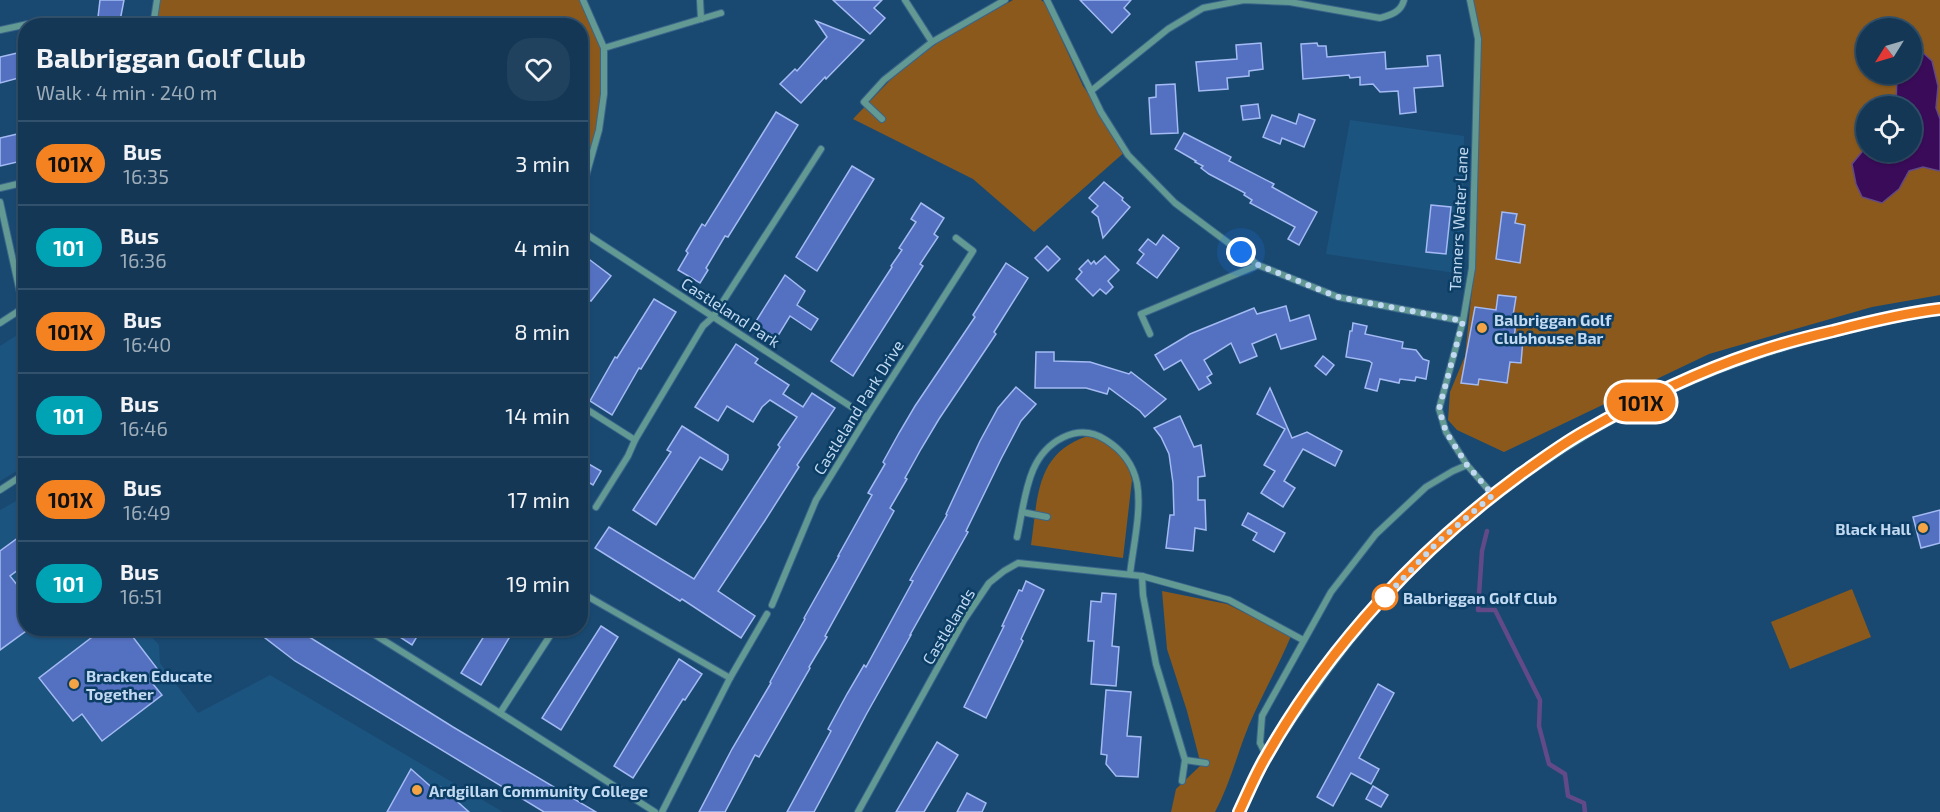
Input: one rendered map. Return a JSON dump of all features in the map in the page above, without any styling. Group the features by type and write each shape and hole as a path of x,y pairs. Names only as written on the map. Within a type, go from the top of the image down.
{"main road":[{"path":"1239,812 1266,755 1322,671 1395,585 1439,541 1493,495 1581,434 1638,403 1734,361 1811,336 1940,309"}],"street":[{"path":"154,18 157,0"},
{"path":"584,0 604,48 604,94 599,130 588,169"},
{"path":"700,0 701,19"},
{"path":"904,0 932,42"},
{"path":"882,119 864,102 884,80 932,42 1005,0"},
{"path":"1047,0 1101,112 1128,155 1175,203 1258,265 1338,297 1463,321"},
{"path":"1091,91 1168,29 1203,8 1244,0 1290,2 1380,18 1393,15 1402,7 1404,0"},
{"name":"Tanners Water Lane","path":"1470,0 1478,39 1472,268 1463,321 1439,409 1446,432 1467,465 1493,495"},
{"path":"604,48 721,14"},
{"path":"0,30 18,26"},
{"path":"596,507 703,326 713,317 821,148"},
{"path":"0,188 18,184"},
{"path":"0,202 18,279"},
{"name":"Castleland Park","path":"588,235 867,417"},
{"name":"Castleland Park Drive","path":"772,604 816,500 973,250 956,238"},
{"path":"1150,334 1141,314 1258,265"},
{"path":"0,323 18,311"},
{"path":"588,410 635,440"},
{"path":"1017,537 1026,490 1034,468 1050,446 1068,434 1088,432 1104,438 1119,448 1130,462 1137,483 1138,508 1130,574"},
{"path":"1266,755 1260,743 1262,716 1331,592 1376,534 1426,487 1467,465"},
{"path":"0,490 18,478"},
{"path":"1022,512 1047,517"},
{"name":"Castlelands","path":"858,812 964,620 989,584 1018,563 1142,576 1229,600 1303,640"},
{"path":"1142,576 1143,595 1156,664 1185,760 1182,781"},
{"path":"588,597 730,678"},
{"path":"662,812 730,678 767,614"},
{"path":"377,636 655,812"},
{"path":"500,713 550,636"},
{"path":"1185,760 1206,763"}],"shaded area":[{"path":"157,0 583,0 604,48 599,130 588,171 588,18 154,18"},
{"path":"1013,0 1041,0 1045,3 1083,86 1127,150 1034,232 973,179 853,119 896,74 944,38"},
{"path":"1470,0 1940,0 1940,295 1872,307 1709,354 1504,452 1457,430 1448,420 1450,392 1465,356 1474,270 1478,39"},
{"path":"1922,52 1932,61 1938,86 1936,108 1940,119 1940,171 1923,167 1909,171 1899,189 1882,203 1862,197 1856,184 1852,164 1856,159 1856,162 1922,162 1922,96 1896,96 1897,84 1922,84"},
{"path":"1350,120 1464,136 1462,274 1326,254"},
{"path":"18,334 18,470 0,481 0,346"},
{"path":"1088,436 1100,439 1127,463 1132,480 1123,558 1031,545 1042,479 1058,454 1071,444"},
{"path":"18,500 18,636 151,636 159,645 160,663 198,713 270,675 503,812 0,812 0,510"},
{"path":"1852,589 1871,637 1790,669 1771,622"},
{"path":"1162,591 1227,604 1291,636 1249,725 1215,812 1171,812 1176,789 1201,765 1167,649"}],"building":[{"path":"100,0 124,0 121,18 98,18"},
{"path":"833,0 882,0 874,8 885,18 870,34"},
{"path":"1080,0 1131,0 1124,8 1130,14 1112,33"},
{"path":"816,21 864,40 801,103 780,84 795,69 797,71 827,37"},
{"path":"1261,43 1263,69 1249,71 1249,76 1227,78 1228,89 1199,91 1196,62 1237,59 1236,45"},
{"path":"1317,43 1318,46 1326,46 1327,57 1385,52 1386,69 1428,66 1427,56 1440,55 1443,86 1414,88 1416,112 1400,114 1398,91 1380,92 1373,84 1360,85 1360,77 1350,78 1349,75 1303,79 1301,44"},
{"path":"18,53 18,78 0,83 0,57"},
{"path":"1175,84 1178,133 1151,134 1149,98 1156,97 1156,85"},
{"path":"1258,104 1260,118 1243,120 1241,106"},
{"path":"776,112 798,125 728,237 725,236 700,283 678,270 688,253 686,251 702,224 705,226"},
{"path":"1299,114 1315,120 1304,147 1282,138 1280,144 1263,137 1272,115 1296,124"},
{"path":"1184,133 1231,157 1229,161 1274,184 1272,187 1317,212 1299,245 1288,239 1295,227 1250,203 1252,200 1244,195 1245,193 1209,174 1201,168 1203,166 1175,149"},
{"path":"18,134 18,162 0,166 0,138"},
{"path":"852,166 874,179 817,271 796,257"},
{"path":"1104,182 1130,207 1103,238 1098,217 1092,212 1098,206 1089,198"},
{"path":"921,203 944,218 934,234 938,237 920,264 923,266 853,376 831,361 902,250 899,248 916,222 911,219"},
{"path":"1431,205 1451,207 1446,254 1426,252"},
{"path":"1502,212 1517,214 1515,223 1525,225 1520,263 1496,259"},
{"path":"1163,235 1179,248 1157,278 1137,263 1144,254 1139,250 1148,239 1156,245"},
{"path":"1047,246 1060,259 1048,271 1035,258"},
{"path":"1105,256 1119,270 1108,281 1113,287 1106,294 1100,289 1093,296 1076,279 1082,272 1079,269 1088,260 1091,264 1094,261 1096,264"},
{"path":"590,260 611,276 591,301 588,301 588,263"},
{"path":"1006,263 1028,278 994,332 996,334 921,449 890,508 894,511 825,636 827,637 810,668 759,757 755,755 725,812 699,812 872,495 868,493 899,433 975,317 973,315"},
{"path":"785,275 805,291 797,305 818,319 811,330 790,316 776,339 753,326"},
{"path":"1498,295 1516,297 1512,322 1516,323 1514,338 1523,339 1521,363 1510,362 1507,383 1479,379 1478,385 1461,383 1475,307 1496,310"},
{"path":"654,299 676,312 641,369 639,368 612,415 590,401 615,357 617,358"},
{"path":"1286,306 1290,321 1309,315 1316,339 1281,349 1276,334 1252,344 1257,356 1240,363 1231,343 1204,360 1212,374 1207,377 1211,383 1199,390 1181,360 1164,370 1155,355 1190,334 1254,308 1257,314"},
{"path":"1353,323 1367,326 1365,334 1403,342 1402,348 1416,350 1423,359 1429,361 1426,379 1416,377 1415,381 1400,379 1399,383 1380,379 1377,391 1365,388 1372,363 1346,357"},
{"path":"736,344 758,359 755,363 789,385 783,394 803,407 812,393 835,408 718,591 755,616 741,638 682,599 680,601 595,548 609,527 694,579 797,417 770,400 762,407 753,422 727,406 718,421 695,407"},
{"path":"1036,352 1054,352 1054,361 1090,362 1129,374 1131,372 1166,399 1145,417 1109,388 1107,394 1086,388 1035,388"},
{"path":"1323,356 1334,365 1326,375 1315,366"},
{"path":"1016,387 1036,404 1021,421 966,531 968,532 814,812 787,812 831,731 828,729 847,694 864,665 866,667 913,581 910,580 947,515 980,441 998,408"},
{"path":"1270,388 1292,438 1307,432 1342,451 1335,466 1303,449 1284,481 1295,488 1283,507 1261,493 1275,471 1264,465 1285,429 1257,414"},
{"path":"1180,416 1194,447 1201,445 1205,476 1198,477 1198,500 1205,500 1206,530 1195,528 1193,551 1166,548 1170,515 1174,515 1173,483 1169,454 1154,428"},
{"path":"682,426 728,455 728,460 722,470 700,457 656,525 633,510 671,452 667,450"},
{"path":"588,464 601,471 593,485 588,482"},
{"name":"Black Hall","path":"1940,510 1940,543 1921,548 1913,517"},
{"path":"1248,513 1285,533 1274,552 1253,540 1257,533 1242,525"},
{"path":"18,538 18,570 10,576 18,586 19,636 0,650 0,551"},
{"path":"1026,581 1044,590 1021,639 1023,641 986,718 964,707 1019,590 1022,591"},
{"path":"1102,593 1116,594 1112,646 1119,647 1116,686 1091,684 1094,641 1088,641 1091,601 1101,602"},
{"path":"601,626 618,637 561,730 542,718"},
{"name":"Bracken Educate Together","path":"94,636 132,636 159,671 149,679 162,695 102,741 82,714 73,721 39,678"},
{"path":"262,636 308,636 453,727 596,812 544,812 295,661"},
{"path":"398,636 417,636 412,645"},
{"path":"484,636 510,636 481,685 461,673"},
{"path":"679,659 702,674 685,700 683,699 633,778 614,766"},
{"path":"1378,684 1394,693 1359,758 1379,769 1371,784 1351,773 1333,806 1317,797"},
{"path":"1106,690 1131,692 1127,736 1141,737 1138,777 1116,776 1106,764 1107,755 1101,754"},
{"path":"937,742 958,755 924,812 896,812"},
{"name":"Ardgillan Community College","path":"411,769 437,792 441,787 469,812 387,812"},
{"path":"1373,786 1388,795 1381,807 1366,799"},
{"path":"967,793 986,803 982,812 957,812"}],"waterway":[{"path":"1487,531 1482,551 1478,610 1495,610 1540,700 1539,726 1549,764 1565,774 1568,796 1584,803 1585,812"}],"bus line":[{"name":"101X","path":"1239,812 1266,755 1322,671 1358,627 1395,585 1439,541 1493,495 1537,463 1581,434 1638,403 1754,353 1867,323 1940,309"}],"place":[{"name":"Balbriggan Golf Clubhouse Bar","path":"1482,328"},
{"name":"Black Hall","path":"1923,528"},
{"name":"Balbriggan Golf Club","path":"1385,597"},
{"name":"Bracken Educate Together","path":"74,684"},
{"name":"Ardgillan Community College","path":"417,790"}],"route":[{"path":"1241,252 1258,265 1338,297 1463,321 1439,409 1446,432 1467,465 1493,495 1439,541 1383,599 1385,597"}]}
